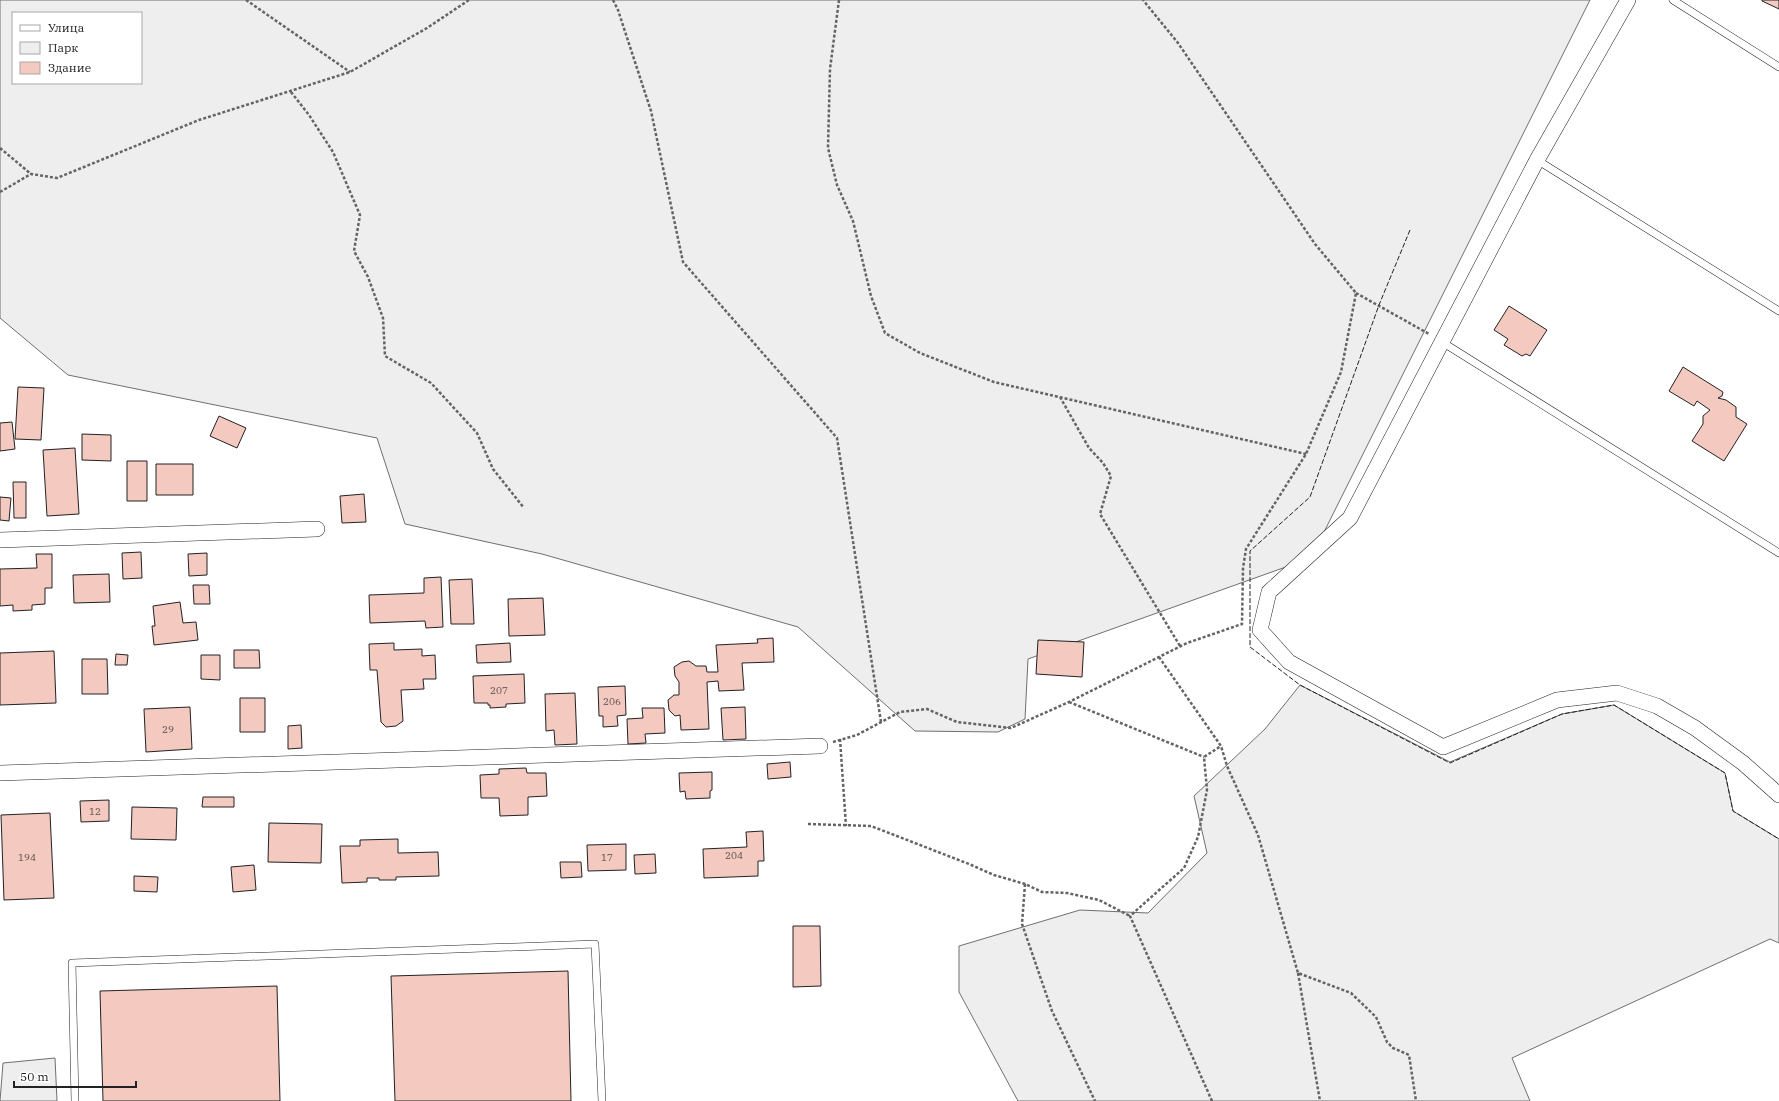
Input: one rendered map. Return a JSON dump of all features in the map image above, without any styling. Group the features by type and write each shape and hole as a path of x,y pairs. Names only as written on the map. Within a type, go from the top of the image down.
{"street":[{"path":"1628,0 1537,160 1350,518 1269,592 1260,630 1289,662 1443,747 1558,700 1617,693 1658,706 1695,728 1743,764 1779,795"},
{"path":"0,540 317,529"},
{"path":"0,774 820,746"}],"lane":[{"path":"1673,0 1779,67"},
{"path":"1537,160 1779,312"},
{"path":"1442,342 1779,553"},
{"path":"75,1101 72,963 595,944 602,1101"}],"path":[{"path":"246,0 350,72"},
{"path":"0,148 31,174 57,178 199,120 350,72 427,28 469,0"},
{"path":"612,0 618,10 651,111 683,262 837,438 881,722"},
{"path":"838,0 830,69 828,148 837,185 853,221 871,296 885,333 920,353 994,382 1306,454"},
{"path":"1142,0 1178,43 1315,244 1356,293 1442,342"},
{"path":"291,92 333,152 360,214 354,251 368,277 383,318 385,356 431,382 477,433 493,469 524,508"},
{"path":"0,192 31,174"},
{"path":"820,746 857,735 900,712 926,709 957,722 1011,728 1069,702 1187,642 1242,624 1243,568 1246,549 1306,454 1341,372 1356,293"},
{"path":"1060,397 1089,448 1103,463 1111,476 1100,514 1180,646"},
{"path":"1159,657 1221,746 1227,766 1258,835 1298,973 1320,1101"},
{"path":"1069,702 1204,757"},
{"path":"840,739 846,826"},
{"path":"1204,757 1221,746"},
{"path":"1130,916 1184,868 1198,837 1206,790 1204,757"},
{"path":"808,824 871,826 994,875 1025,884 1042,892 1067,893 1099,900 1130,916 1212,1101"},
{"path":"1025,884 1022,924 1052,1011 1095,1101"},
{"path":"1298,973 1351,993 1376,1017 1387,1042 1393,1048 1409,1055 1416,1101"}],"green space":[{"path":"0,0 1590,0 1311,558 1028,659 1025,719 998,732 915,731 798,627 542,554 405,524 377,438 68,375 0,318"},
{"path":"1300,685 1450,762 1562,714 1614,705 1725,773 1733,811 1779,839 1779,943 1770,939 1512,1058 1530,1101 1018,1101 959,992 959,946 1080,910 1148,913 1207,853 1194,796 1265,729"},
{"path":"55,1058 57,1101 0,1101 3,1063"}],"building":[{"path":"1762,0 1779,0 1779,9 1762,1"},
{"path":"1509,306 1547,330 1530,356 1526,354 1522,356 1504,345 1508,339 1494,330"},
{"path":"1683,367 1723,392 1722,396 1718,398 1726,400 1736,407 1736,417 1747,424 1724,461 1692,441 1703,424 1703,416 1710,410 1697,401 1694,406 1669,391"},
{"path":"18,387 44,388 41,440 15,439"},
{"path":"219,416 246,428 237,448 210,436"},
{"path":"12,422 15,449 0,451 0,423"},
{"path":"82,434 111,435 111,461 82,460"},
{"path":"75,448 79,514 47,516 43,450"},
{"path":"127,461 147,461 147,501 127,501"},
{"path":"156,464 193,464 193,495 156,495"},
{"path":"13,482 26,482 26,518 14,518"},
{"path":"364,494 366,522 342,523 340,496"},
{"path":"0,497 11,498 9,521 0,520"},
{"path":"141,552 142,578 123,579 122,553"},
{"path":"207,553 207,575 189,576 188,554"},
{"path":"36,554 52,554 52,588 45,588 45,604 32,605 32,610 13,611 13,605 0,606 0,569 37,568"},
{"path":"109,574 110,602 74,603 73,575"},
{"path":"441,577 443,627 426,628 425,621 370,623 369,595 424,593 424,578"},
{"path":"472,579 474,624 451,624 449,580"},
{"path":"193,585 209,585 210,604 194,604"},
{"path":"543,598 545,635 509,636 508,599"},
{"path":"180,602 183,623 196,622 198,640 154,645 152,626 155,626 153,606"},
{"path":"773,638 774,662 742,663 744,690 719,691 718,681 707,682 709,729 681,730 680,715 675,716 669,710 668,700 674,695 679,695 679,682 675,676 674,667 682,662 689,661 696,666 706,666 707,672 718,672 716,645 758,643 757,639"},
{"path":"1038,640 1084,642 1082,677 1036,674"},
{"path":"394,643 394,650 422,649 422,656 435,655 436,679 423,679 424,689 401,690 403,721 396,726 386,727 381,722 377,670 370,670 369,644"},
{"path":"510,643 511,662 477,663 476,645"},
{"path":"234,650 259,650 260,668 234,668"},
{"path":"54,651 56,703 0,705 0,653"},
{"path":"116,654 128,655 127,665 115,665"},
{"path":"201,655 220,655 220,680 201,679"},
{"path":"82,659 107,659 108,694 82,694"},
{"path":"524,674 525,703 506,704 506,707 490,708 488,703 474,703 473,676"},
{"path":"625,686 626,715 617,716 618,726 603,727 603,716 599,716 598,687"},
{"path":"575,693 577,744 555,745 554,730 546,731 545,694"},
{"path":"240,698 265,698 265,732 240,732"},
{"path":"190,707 192,749 146,752 144,709"},
{"path":"745,707 746,739 723,740 721,708"},
{"path":"642,708 664,708 665,733 645,734 646,743 628,744 627,719 643,718"},
{"path":"301,725 302,748 288,749 288,726"},
{"path":"790,762 791,777 768,779 767,764"},
{"path":"526,768 527,773 546,773 547,796 528,797 528,815 500,816 499,798 481,798 480,775 499,774 499,769"},
{"path":"712,772 712,790 710,791 710,798 686,799 685,791 680,792 679,773"},
{"path":"203,797 234,797 234,807 202,807"},
{"path":"109,800 109,821 81,822 80,801"},
{"path":"132,807 177,808 176,840 131,839"},
{"path":"50,813 54,898 4,900 1,815"},
{"path":"269,823 322,824 321,863 268,862"},
{"path":"763,831 764,861 758,861 758,876 704,878 703,849 747,847 746,832"},
{"path":"398,839 398,853 438,852 439,876 396,877 396,880 367,878 367,882 342,883 340,846 360,846 360,840"},
{"path":"626,844 626,870 588,871 587,845"},
{"path":"655,854 656,873 635,874 634,855"},
{"path":"560,862 581,862 582,877 561,878"},
{"path":"254,865 256,890 233,892 231,867"},
{"path":"134,876 158,877 157,892 134,891"},
{"path":"793,926 820,926 821,986 793,987"},
{"path":"568,971 571,1101 395,1101 391,976"},
{"path":"277,986 280,1101 103,1101 100,991"}],"fence":[{"path":"1410,230 1379,305 1310,497 1250,551 1250,647 1300,685 1450,763 1562,714 1614,705 1725,773 1733,811 1779,839"}]}
